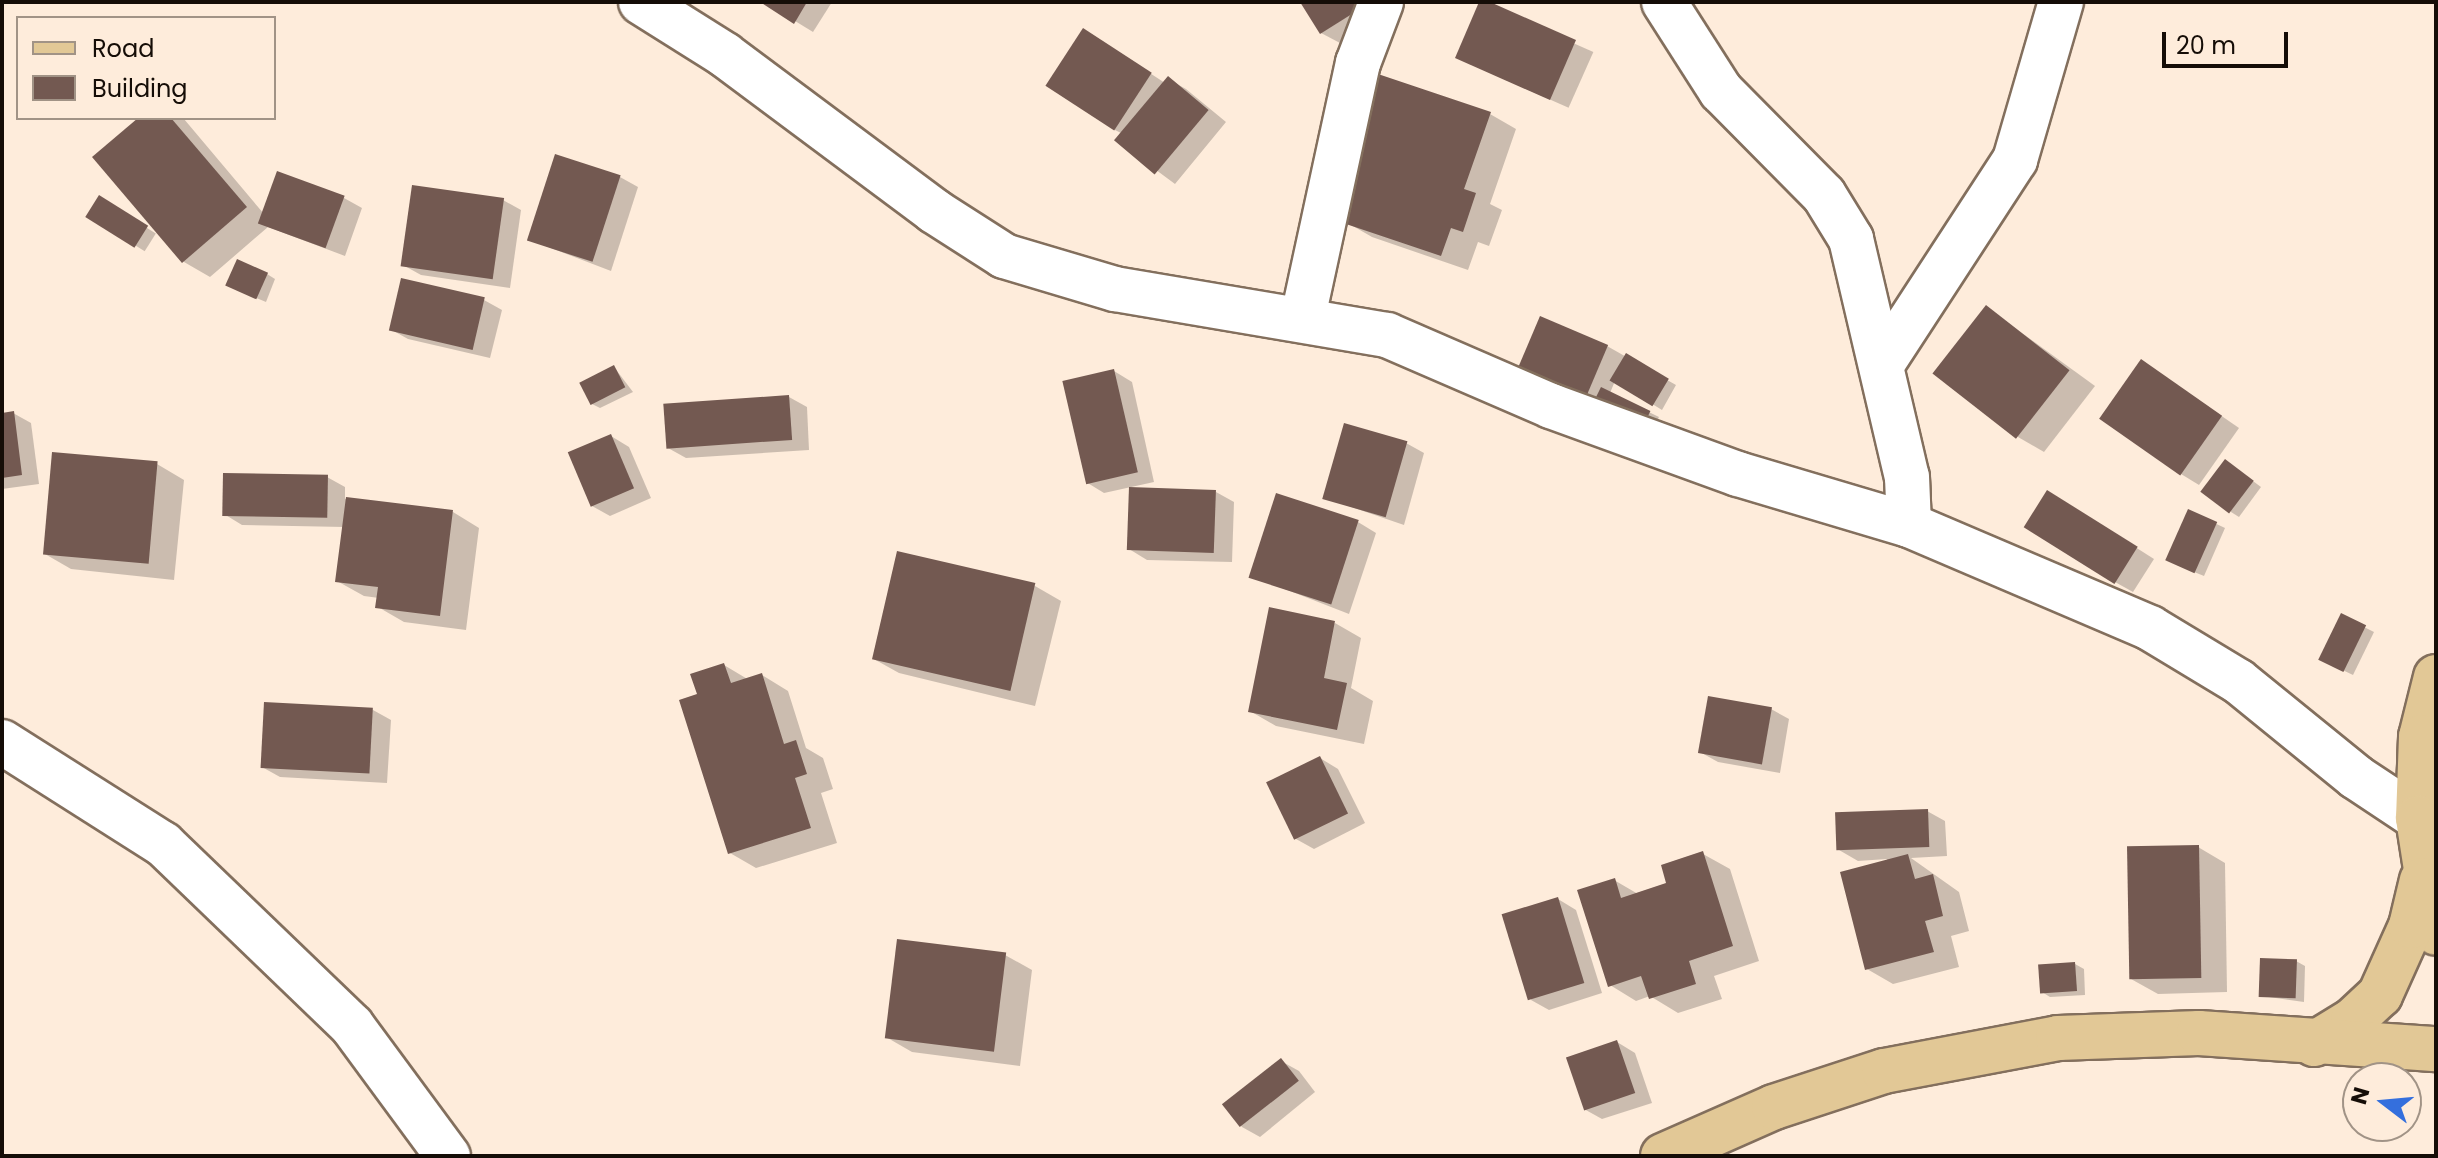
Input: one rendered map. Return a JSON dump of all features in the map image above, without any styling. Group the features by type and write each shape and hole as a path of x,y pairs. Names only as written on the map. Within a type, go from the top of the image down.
{"main road":[{"path":"2436,677 2421,737 2418,818 2423,874 2436,933"},
{"path":"2314,1044 2353,1020 2380,995 2411,926 2423,874"},
{"path":"1663,1156 1774,1107 1884,1071 2058,1038 2199,1033 2314,1044 2436,1049"}],"street":[{"path":"641,2 725,55 934,211 1004,256 1115,289 1303,317 1387,335 1551,406 1738,474 1909,525 2150,628 2238,681 2356,777 2418,818"},
{"path":"1303,317 1358,63 1381,2"},
{"path":"1664,2 1721,91 1824,195 1851,239 1907,477 1909,525"},
{"path":"1882,364 2015,160 2061,2"},
{"path":"2,742 163,844 352,1026 448,1156"}],"building":[{"path":"760,2 807,2 794,24"},
{"path":"1300,2 1371,2 1320,34"},
{"path":"1479,2 1490,2 1576,40 1550,100 1455,58"},
{"path":"1083,28 1152,73 1114,131 1045,86"},
{"path":"1375,73 1491,112 1464,189 1476,193 1463,232 1451,228 1441,256 1343,223 1354,193 1336,187"},
{"path":"1168,76 1209,110 1155,174 1114,140"},
{"path":"136,120 173,120 247,207 182,263 92,157"},
{"path":"555,154 621,175 593,262 527,241"},
{"path":"277,171 345,196 326,248 258,224"},
{"path":"412,185 504,198 493,279 401,266"},
{"path":"99,195 148,226 134,248 85,217"},
{"path":"237,259 268,273 256,299 225,285"},
{"path":"401,278 485,297 473,350 389,331"},
{"path":"1986,305 2070,370 2016,439 1932,374"},
{"path":"1540,316 1608,345 1585,400 1517,371"},
{"path":"1626,353 1669,379 1652,406 1610,380"},
{"path":"2141,359 2222,416 2180,476 2099,419"},
{"path":"614,365 625,387 591,405 579,383"},
{"path":"1114,369 1138,472 1086,484 1062,381"},
{"path":"1601,387 1650,411 1640,433 1590,409"},
{"path":"789,395 792,440 666,449 663,404"},
{"path":"14,411 22,475 2,478 2,413"},
{"path":"1344,423 1407,441 1386,517 1322,499"},
{"path":"611,434 634,488 591,507 568,452"},
{"path":"52,452 158,461 149,564 43,555"},
{"path":"2225,459 2254,481 2229,513 2200,492"},
{"path":"223,473 328,475 327,518 222,516"},
{"path":"1129,487 1216,490 1214,553 1127,550"},
{"path":"2047,490 2138,547 2114,584 2024,527"},
{"path":"1276,493 1359,520 1331,605 1248,578"},
{"path":"346,497 453,510 440,616 375,608 378,587 335,582"},
{"path":"2188,509 2217,522 2194,573 2165,560"},
{"path":"897,551 1035,583 1010,691 872,659"},
{"path":"1269,607 1335,621 1324,678 1347,683 1337,730 1248,712"},
{"path":"2341,613 2366,625 2343,672 2318,660"},
{"path":"724,663 731,683 762,673 784,744 796,740 807,774 795,778 811,828 728,854 679,700 697,694 690,674"},
{"path":"1708,696 1772,707 1762,764 1698,753"},
{"path":"264,702 373,708 369,774 261,768"},
{"path":"1320,756 1348,814 1294,840 1266,782"},
{"path":"1928,809 1929,847 1836,850 1835,812"},
{"path":"2199,845 2201,978 2129,979 2127,846"},
{"path":"1703,851 1733,946 1689,961 1696,984 1649,999 1641,976 1608,987 1577,890 1615,878 1621,898 1666,883 1661,865"},
{"path":"1908,854 1915,879 1933,874 1943,916 1925,921 1934,952 1865,970 1840,872"},
{"path":"1558,897 1584,983 1528,1000 1502,914"},
{"path":"897,939 1006,952 994,1052 885,1038"},
{"path":"2260,958 2297,959 2296,998 2259,997"},
{"path":"2075,962 2077,991 2040,994 2038,965"},
{"path":"1617,1040 1635,1093 1584,1111 1566,1058"},
{"path":"1281,1058 1299,1081 1240,1127 1222,1104"}]}
